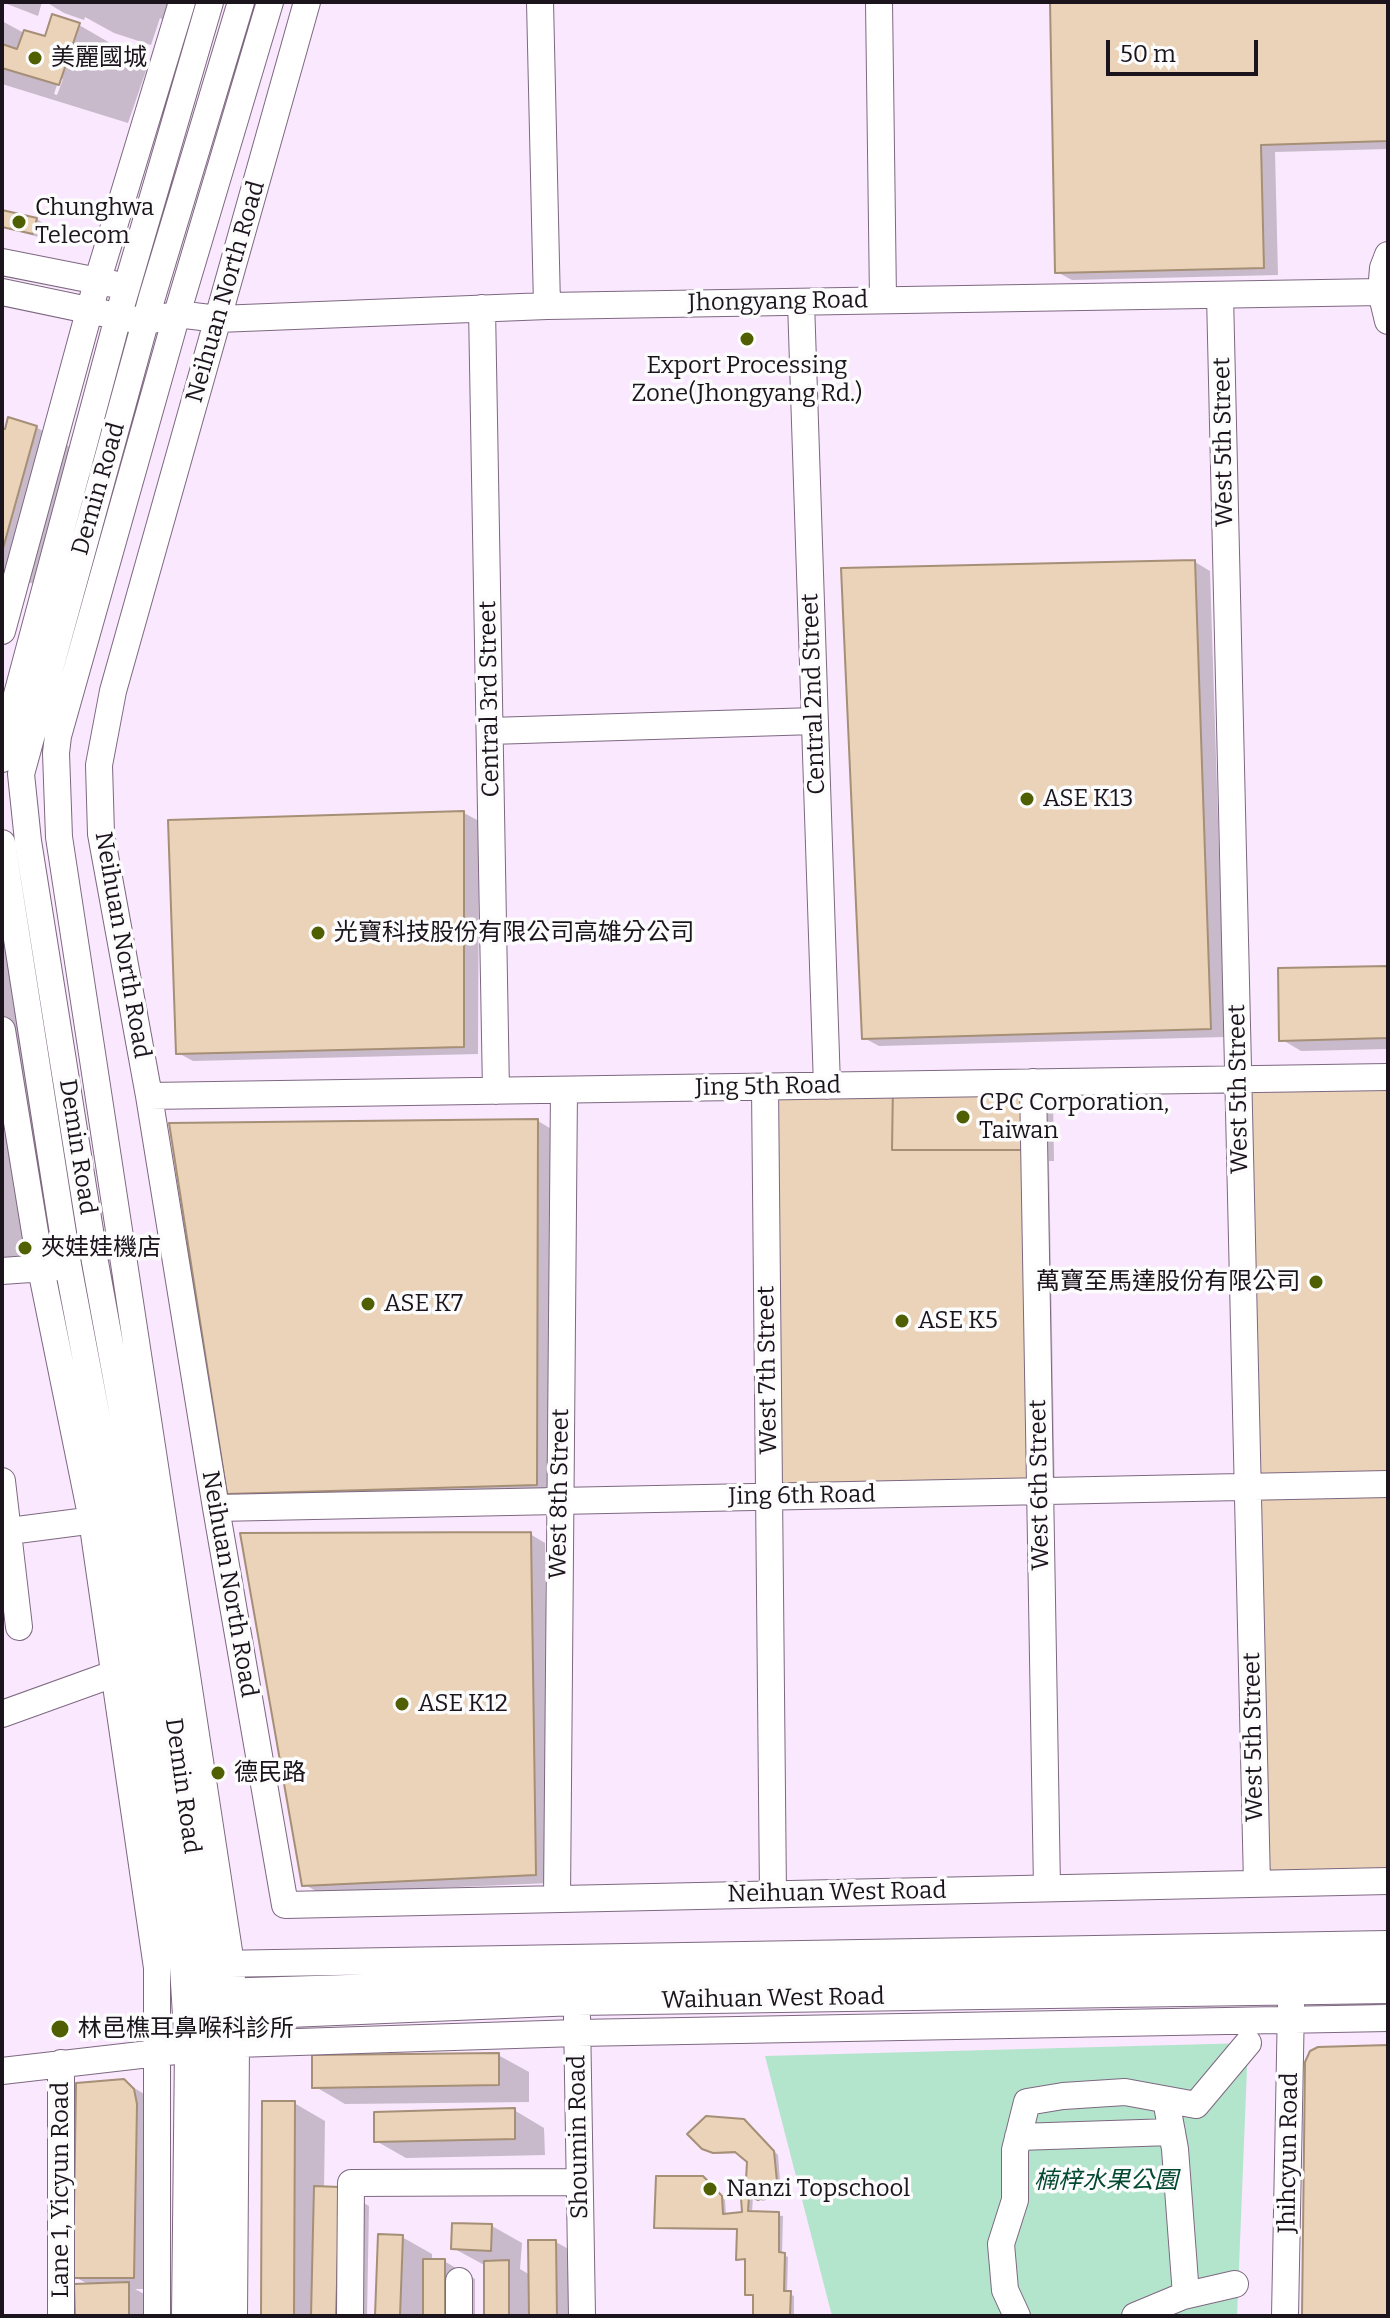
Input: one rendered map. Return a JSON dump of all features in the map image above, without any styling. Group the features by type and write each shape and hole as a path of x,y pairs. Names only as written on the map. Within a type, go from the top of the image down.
{"street":[{"path":"2,631 98,279 182,2"},
{"name":"Demin Road","path":"210,2 142,302 21,774 28,841 95,1262 196,1992 212,2046 234,2316"},
{"name":"Demin Road","path":"142,302 241,2"},
{"name":"Demin Road","path":"128,1515 124,1260 59,837 58,736 177,314 270,2"},
{"name":"Neihuan North Road","path":"285,1905 149,1096 101,834 99,765 113,691 307,2"},
{"path":"540,2 547,306"},
{"path":"879,2 883,299"},
{"path":"1388,255 1383,268 1381,292 1388,321"},
{"path":"2,262 98,279 142,302 177,314"},
{"path":"2,292 118,317 142,302"},
{"name":"Jhongyang Road","path":"177,314 218,319 547,306 1381,292"},
{"name":"West 5th Street","path":"1220,295 1257,1884"},
{"name":"Central 2nd Street","path":"801,302 827,1086"},
{"name":"Central 3rd Street","path":"482,308 496,1091"},
{"name":"Demin Road","path":"2,759 118,317"},
{"path":"490,731 815,721"},
{"path":"2,844 59,837"},
{"name":"Demin Road","path":"2,844 68,1265 128,1515 196,1992 212,2046 208,2316"},
{"name":"Demin Road","path":"2,1030 41,1269 128,1515"},
{"name":"Jing 5th Road","path":"149,1096 1388,1077"},
{"name":"West 6th Street","path":"1033,1082 1047,1888"},
{"name":"West 7th Street","path":"765,1087 773,1894"},
{"name":"West 8th Street","path":"557,1899 564,1090"},
{"path":"2,1271 124,1260"},
{"path":"2,1481 5,1532 19,1627"},
{"name":"Jing 6th Road","path":"216,1508 1388,1484"},
{"path":"5,1532 128,1515"},
{"path":"2,1714 151,1667"},
{"name":"Neihuan West Road","path":"285,1905 1388,1881"},
{"name":"Waihuan West Road","path":"196,1992 576,1980 1291,1968 1388,1944"},
{"name":"Waihuan West Road","path":"1291,1968 1388,1990"},
{"name":"Jhihcyun Road","path":"1285,2316 1291,1968"},
{"name":"Waihuan West Road","path":"196,1992 576,1980 1388,1968"},
{"name":"Shoumin Road","path":"576,1980 582,2316"},
{"name":"Demin Road","path":"157,2316 157,2051 196,1992"},
{"name":"Waihuan West Road","path":"2,2071 212,2046 577,2033 1388,2018"},
{"path":"1017,2316 1005,2290 1001,2244 1015,2200 1015,2150 1027,2102 1125,2092 1196,2105 1248,2043"},
{"name":"Demin Road","path":"185,2316 212,2046"},
{"name":"Lane 1, Yicyun Road","path":"61,2063 61,2316"},
{"path":"1166,2100 1172,2132 1186,2295"},
{"path":"1018,2137 1172,2132"},
{"path":"350,2316 351,2183 579,2182"},
{"path":"459,2281 459,2316"},
{"path":"1135,2316 1186,2295 1235,2284"}],"green space":[{"name":"楠梓水果公園","path":"1248,2043 1237,2316 832,2316 765,2056"}],"building":[{"path":"1050,2 1388,2 1388,141 1261,145 1264,268 1055,273"},
{"name":"美麗國城","path":"52,14 80,23 59,85 2,68 2,44 17,49 24,30 45,36"},
{"name":"Chunghwa Telecom","path":"2,210 37,218 33,234 2,227"},
{"path":"8,417 37,426 2,552 2,429 5,429"},
{"name":"ASE K13","path":"1195,560 1211,1029 862,1039 841,568"},
{"name":"光寶科技股份有限公司高雄分公司","path":"464,811 464,1047 176,1054 168,820"},
{"path":"1388,966 1388,1038 1279,1041 1278,968"},
{"name":"萬寶至馬達股份有限公司","path":"1388,1077 1388,1484 1248,1487 1239,1079"},
{"name":"CPC Corporation, Taiwan","path":"1033,1082 1034,1150 892,1150 893,1084"},
{"name":"ASE K5","path":"893,1084 892,1150 1034,1150 1040,1491 769,1497 765,1087"},
{"name":"ASE K7","path":"538,1119 537,1485 227,1494 169,1123"},
{"path":"1388,1484 1388,1881 1257,1884 1248,1487"},
{"name":"ASE K12","path":"531,1532 536,1875 302,1886 240,1533"},
{"path":"1388,2045 1388,2316 1302,2316 1305,2062 1310,2051 1318,2047"},
{"path":"499,2053 499,2085 312,2088 312,2055"},
{"path":"124,2079 134,2089 137,2104 134,2278 73,2278 76,2083"},
{"path":"262,2101 295,2101 294,2316 261,2316"},
{"path":"515,2108 515,2139 374,2142 374,2112"},
{"path":"706,2116 744,2119 774,2151 778,2192 758,2200 749,2196 748,2211 779,2212 779,2252 785,2253 784,2291 791,2291 790,2316 753,2316 753,2295 745,2295 745,2259 736,2260 737,2229 654,2228 656,2176 703,2176 722,2196 723,2214 742,2212 740,2184 746,2180 747,2162 735,2152 713,2153 702,2149 687,2134"},
{"path":"314,2186 340,2187 336,2316 311,2316"},
{"path":"452,2223 492,2224 491,2251 451,2249"},
{"path":"378,2234 403,2235 400,2316 375,2316"},
{"path":"528,2240 556,2240 557,2316 529,2316"},
{"path":"423,2259 445,2259 445,2316 423,2316"},
{"path":"509,2260 509,2316 484,2316 484,2261"},
{"path":"129,2282 129,2316 75,2316 74,2284"}],"place":[{"name":"美麗國城","path":"35,58"},
{"name":"Chunghwa Telecom","path":"19,222"},
{"name":"Export Processing Zone(Jhongyang Rd.)","path":"747,339"},
{"name":"ASE K13","path":"1027,799"},
{"name":"光寶科技股份有限公司高雄分公司","path":"318,933"},
{"name":"CPC Corporation, Taiwan","path":"963,1117"},
{"name":"夾娃娃機店","path":"25,1248"},
{"name":"萬寶至馬達股份有限公司","path":"1316,1282"},
{"name":"ASE K7","path":"368,1304"},
{"name":"ASE K5","path":"902,1321"},
{"name":"ASE K12","path":"402,1704"},
{"name":"德民路","path":"218,1773"},
{"name":"林邑樵耳鼻喉科診所","path":"60,2029"},
{"name":"Nanzi Topschool","path":"710,2189"}]}
